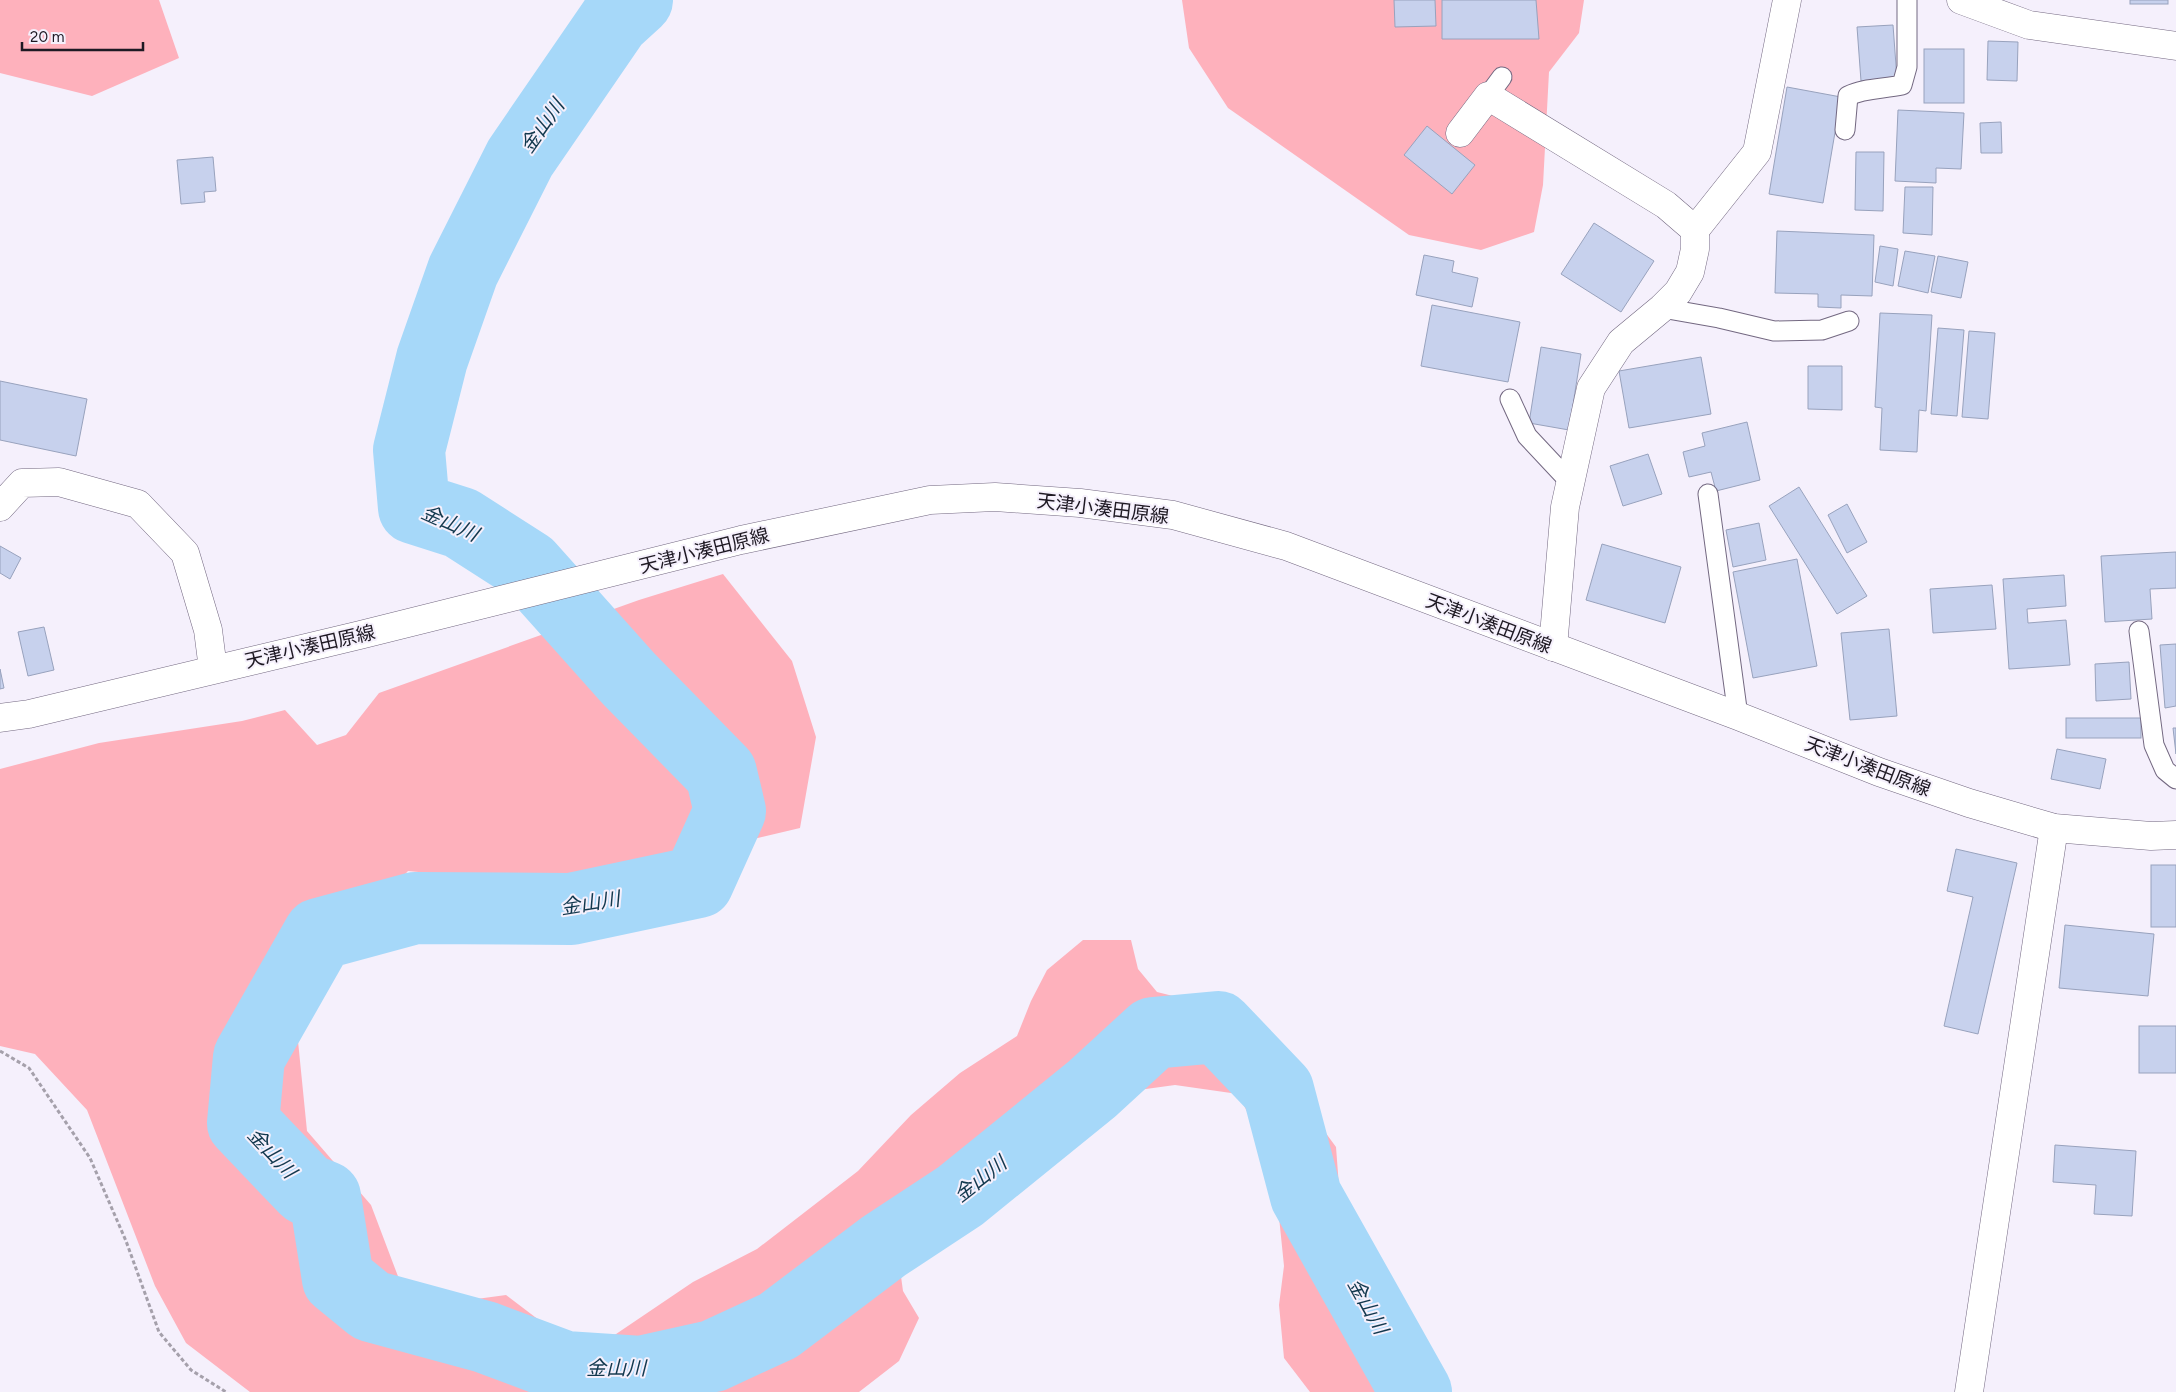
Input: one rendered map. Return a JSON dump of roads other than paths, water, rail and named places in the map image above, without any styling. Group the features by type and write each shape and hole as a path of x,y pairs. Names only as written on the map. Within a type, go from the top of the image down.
{"main road":[{"path":"1553,647 1565,507 1591,388 1621,342 1678,292 1690,272 1695,249 1695,230 1757,152 1787,0"},
{"path":"1970,1 2029,25 2176,46"},
{"path":"1460,133 1495,87 1666,205 1695,230"},
{"path":"0,507 22,484 59,482 138,504 185,553 208,630 212,669"},
{"name":"天津小湊田原線","path":"0,718 29,714 741,540 930,500 995,497 1070,502 1173,515 1286,546 1738,716 1897,778 1969,803 2054,828 2151,836 2176,835"},
{"path":"1969,1392 2054,828"}],"lane":[{"path":"1845,130 1848,96 1859,91 1880,90 1902,85 1907,67 1907,0"},
{"path":"1662,308 1719,318 1774,331 1822,330 1849,321"},
{"path":"1510,399 1527,436 1571,483"},
{"path":"1708,494 1738,716"},
{"path":"2139,631 2154,745 2165,770 2176,779"}],"waterway":[{"name":"金山川","path":"637,0 614,21 520,158 463,271 432,359 409,450 414,508 461,523 528,566 628,678 721,773 730,811 698,882 571,909 415,908 319,934 249,1057 243,1123 306,1189 325,1197 338,1279 371,1306 485,1337 565,1367 641,1372 713,1356 778,1326 884,1246 960,1196 1092,1089 1153,1033 1218,1027 1278,1090 1306,1196 1416,1392"}]}
